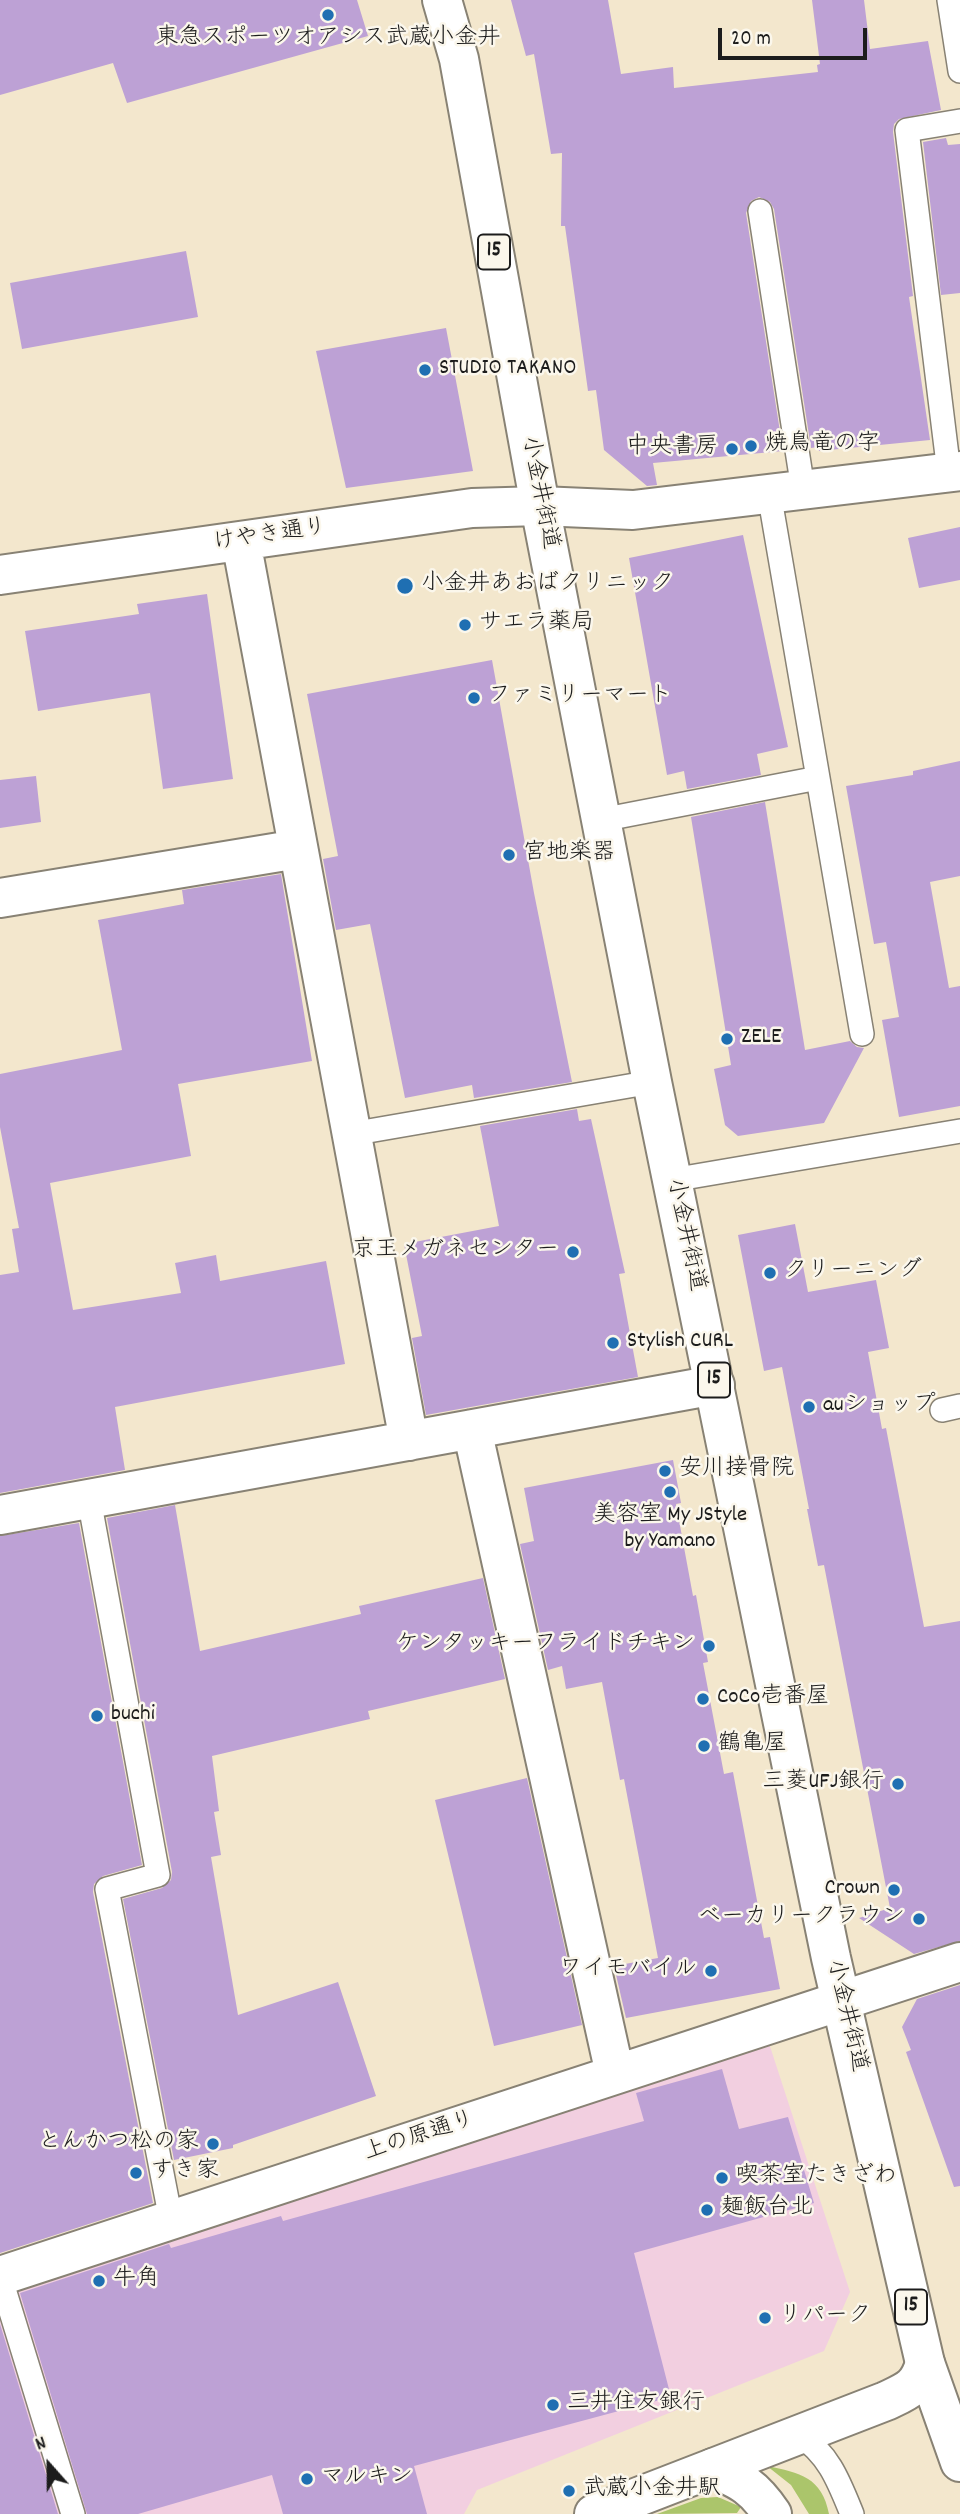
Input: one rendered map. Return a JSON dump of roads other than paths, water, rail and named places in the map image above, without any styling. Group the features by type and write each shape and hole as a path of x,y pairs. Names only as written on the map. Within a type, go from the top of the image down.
{"street":[{"name":"小金井街道","path":"442,0 459,59 540,506 652,1082 841,2001 925,2363 960,2462"},
{"name":"けやき通り","path":"0,575 472,508 540,506 633,510 954,471"},
{"path":"240,541 409,1441"},
{"path":"0,898 298,849"},
{"path":"0,1515 715,1385"},
{"path":"472,1429 615,2074"},
{"name":"上の原通り","path":"0,2276 960,1962"},
{"path":"594,2514 909,2390 921,2378 925,2363"},
{"path":"866,2409 892,2403 910,2405 925,2413 937,2425 960,2473"},
{"path":"713,2468 738,2479 758,2494 772,2514"}],"lane":[{"path":"949,0 960,71"},
{"path":"954,471 907,130 960,121"},
{"path":"760,211 786,491 818,778 862,1034"},
{"path":"601,820 818,778"},
{"path":"351,1134 652,1082"},
{"path":"672,1180 960,1131"},
{"path":"89,1499 158,1875 107,1889 171,2220"},
{"path":"0,2276 73,2514"},
{"path":"799,2435 823,2454 834,2470 852,2514"}],"place":[{"name":"東急スポーツオアシス武蔵小金井","path":"328,15"},
{"name":"STUDIO TAKANO","path":"425,370"},
{"name":"焼鳥竜の字","path":"751,446"},
{"name":"中央書房","path":"732,449"},
{"name":"小金井あおばクリニック","path":"405,586"},
{"name":"サエラ薬局","path":"465,625"},
{"name":"ファミリーマート","path":"474,698"},
{"name":"宮地楽器","path":"509,855"},
{"name":"ZELE","path":"727,1039"},
{"name":"京王メガネセンター","path":"573,1252"},
{"name":"クリーニング","path":"770,1273"},
{"name":"Stylish CURL","path":"613,1343"},
{"name":"auショップ","path":"809,1407"},
{"name":"安川接骨院","path":"665,1471"},
{"name":"美容室 My JStyle by Yamano","path":"670,1492"},
{"name":"ケンタッキーフライドチキン","path":"709,1646"},
{"name":"CoCo壱番屋","path":"703,1699"},
{"name":"buchi","path":"97,1716"},
{"name":"鶴亀屋","path":"704,1746"},
{"name":"三菱UFJ銀行","path":"898,1784"},
{"name":"Crown","path":"894,1890"},
{"name":"ベーカリークラウン","path":"919,1919"},
{"name":"ワイモバイル","path":"711,1971"},
{"name":"とんかつ松の家","path":"213,2144"},
{"name":"すき家","path":"136,2173"},
{"name":"喫茶室たきざわ","path":"722,2178"},
{"name":"麺飯台北","path":"707,2210"},
{"name":"牛角","path":"99,2281"},
{"name":"リパーク","path":"765,2318"},
{"name":"三井住友銀行","path":"553,2405"},
{"name":"マルキン","path":"307,2479"},
{"name":"武蔵小金井駅","path":"569,2491"}]}
